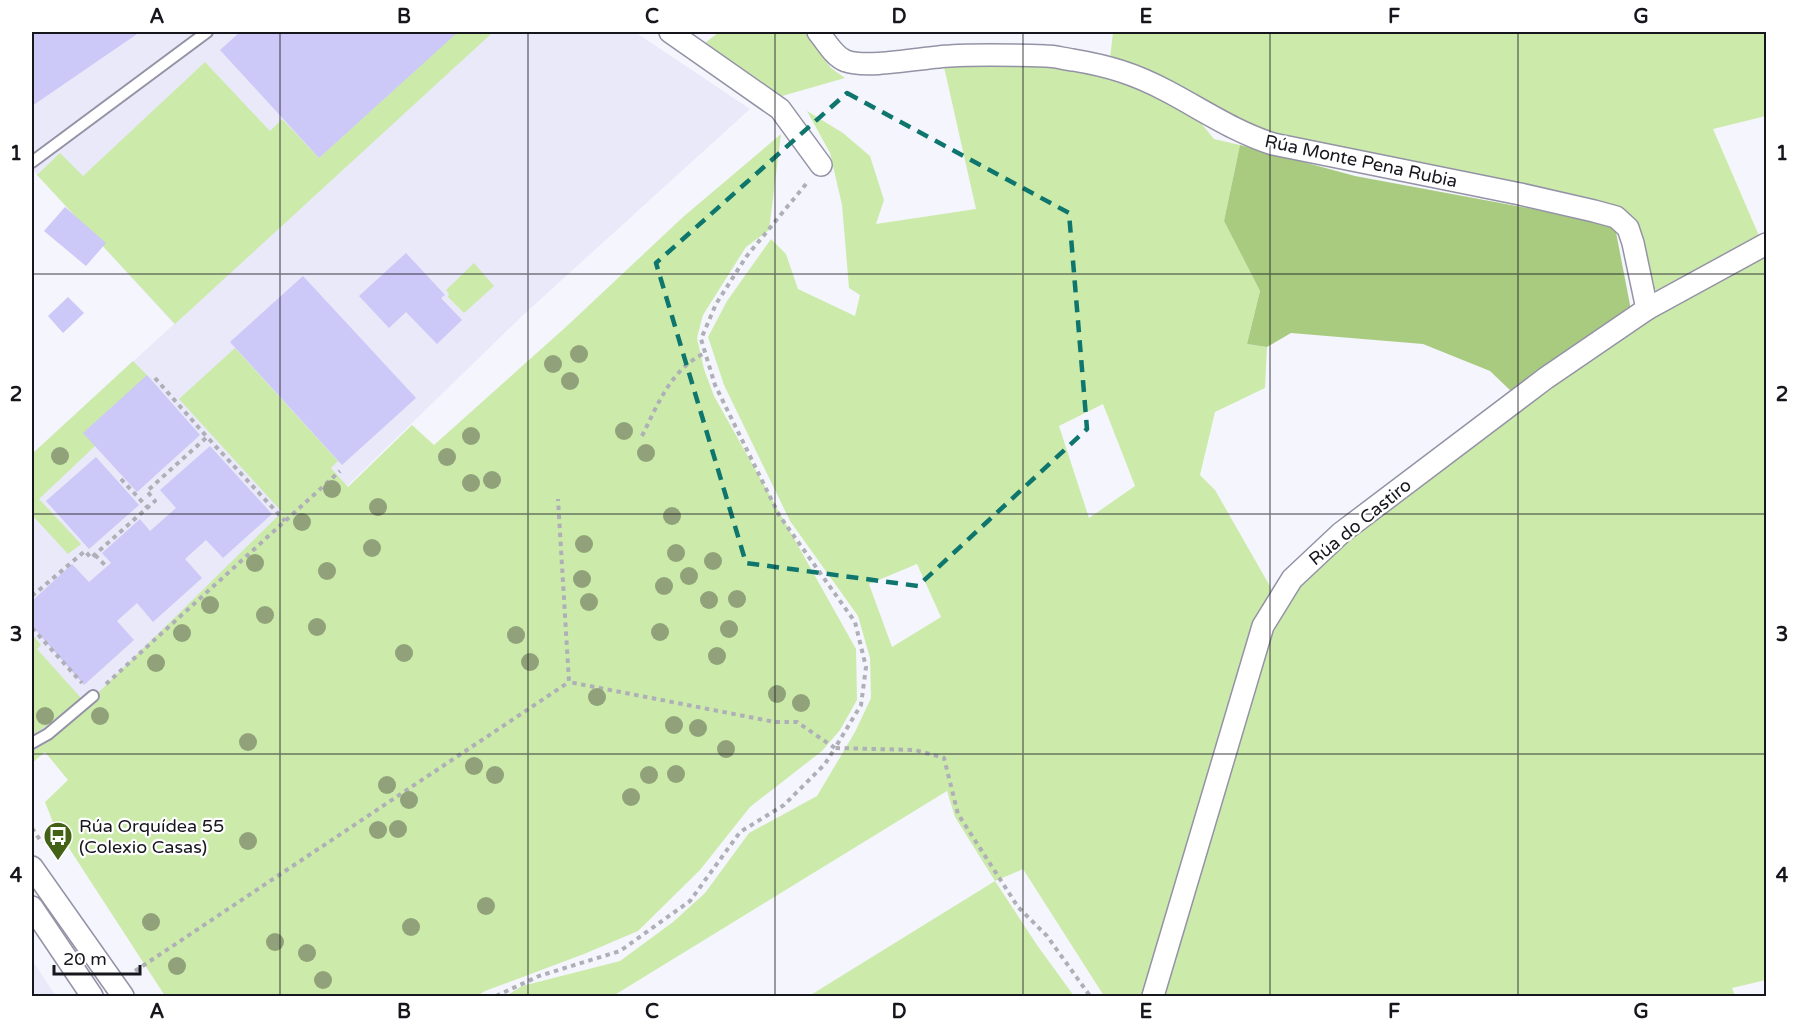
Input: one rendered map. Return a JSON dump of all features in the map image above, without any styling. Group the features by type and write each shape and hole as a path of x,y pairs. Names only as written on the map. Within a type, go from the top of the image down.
{"street":[{"path":"670,32 780,109 822,165"},
{"name":"Rúa Monte Pena Rubia","path":"818,32 835,53 846,61 861,63 950,56 1004,55 1050,56 1106,66 1131,74 1253,138 1273,144 1520,194 1616,218 1628,228 1647,309"},
{"name":"Rúa do Castiro","path":"1153,996 1263,626 1292,579 1341,533 1546,378 1647,309 1767,244"},
{"path":"32,867 119,990"},
{"path":"32,907 92,996"}],"lane":[{"path":"32,162 207,32"},
{"path":"32,743 48,734 93,696"}],"path":[{"path":"496,996 539,976 620,951 690,902 740,832 784,805 825,764 861,705 866,668 855,622 779,515 714,385 701,339 716,304 746,257 822,165"},
{"path":"642,436 665,389 683,367 705,353"},
{"path":"155,378 285,521"},
{"path":"32,596 85,550 91,558 95,555 148,508 155,501 147,491 207,437"},
{"path":"32,628 93,696 340,471"},
{"path":"121,479 148,508"},
{"path":"558,499 569,682"},
{"path":"95,555 107,567"},
{"path":"119,990 569,682 775,722 797,722 835,748 915,750 944,758 958,814 1018,907 1047,936 1090,996"}],"highlighted area":[{"path":"847,93 1069,213 1087,429 918,586 746,563 656,263"}],"shaded area":[{"path":"32,32 489,32 491,34 494,32 635,32 750,109 521,317 58,767 45,752 32,763 32,454 174,324 32,169"},
{"path":"32,960 56,996 32,996"}],"green space":[{"path":"457,32 489,32 491,34 175,324 37,175 60,153 83,176 205,62 270,131 282,119 319,158"},
{"path":"719,32 805,32 831,68 845,78 782,96 705,43"},
{"path":"1113,32 1764,32 1766,40 1766,116 1713,129 1760,238 1666,293 1657,291 1650,284 1632,221 1301,143 1276,134 1110,59"},
{"path":"1042,65 1109,75 1155,95 1200,122 1214,139 1240,145 1224,221 1260,291 1247,344 1267,347 1265,388 1215,412 1200,475 1215,490 1271,588 1147,996 1104,996 1023,869 995,881 955,817 947,791 613,996 506,996 522,986 620,961 673,922 705,893 749,833 817,796 855,732 871,698 870,658 858,616 790,521 724,385 708,337 727,301 771,239 786,254 798,289 855,316 860,295 849,288 842,205 830,153 807,111 843,133 870,156 884,200 876,224 976,209 944,67","holes":["1103,404 1135,486 1089,518 1059,426","917,564 941,617 892,647 869,584"]},
{"path":"781,134 769,230 746,247 703,315 697,338 704,369 714,396 856,649 857,700 840,730 822,751 750,807 700,870 638,931 584,954 477,996 165,996 54,825 45,802 68,780 45,752 32,763 32,751 48,742 282,512 179,399 235,348 338,461 331,468 348,487 412,425 434,445 568,325 683,217"},
{"path":"1240,145 1355,176 1533,209 1615,227 1631,310 1512,392 1490,371 1423,344 1291,333 1267,347 1247,344 1260,291 1224,221"},
{"path":"1766,254 1766,980 1732,988 1735,996 1162,996 1271,638 1291,595 1328,557 1507,415 1666,309"},
{"path":"474,263 494,286 464,313 448,297 446,290"},
{"path":"133,361 147,375 95,446 39,499 81,544 68,554 32,515 32,454"},
{"path":"32,634 41,645 37,649 81,698 32,735"},
{"path":"995,881 1074,996 809,996"}],"building":[{"path":"37,32 140,32 32,106 32,35"},
{"path":"240,32 458,32 319,158 220,50"},
{"path":"65,207 106,243 86,266 44,231"},
{"path":"406,253 445,295 441,298 462,320 437,344 406,312 389,328 359,296"},
{"path":"303,276 416,398 342,465 230,342"},
{"path":"68,297 84,313 63,333 48,316"},
{"path":"147,375 200,435 137,492 83,433"},
{"path":"210,446 272,514 223,558 206,540 185,559 202,578 153,622 137,603 117,621 134,640 84,685 32,626 32,601 72,564 89,582 111,563 102,553 140,519 150,531 176,508 160,490"},
{"path":"96,457 139,505 89,549 46,501"}],"place":[{"name":"Rúa Orquídea 55 (Colexio Casas)","path":"58,862"}]}
